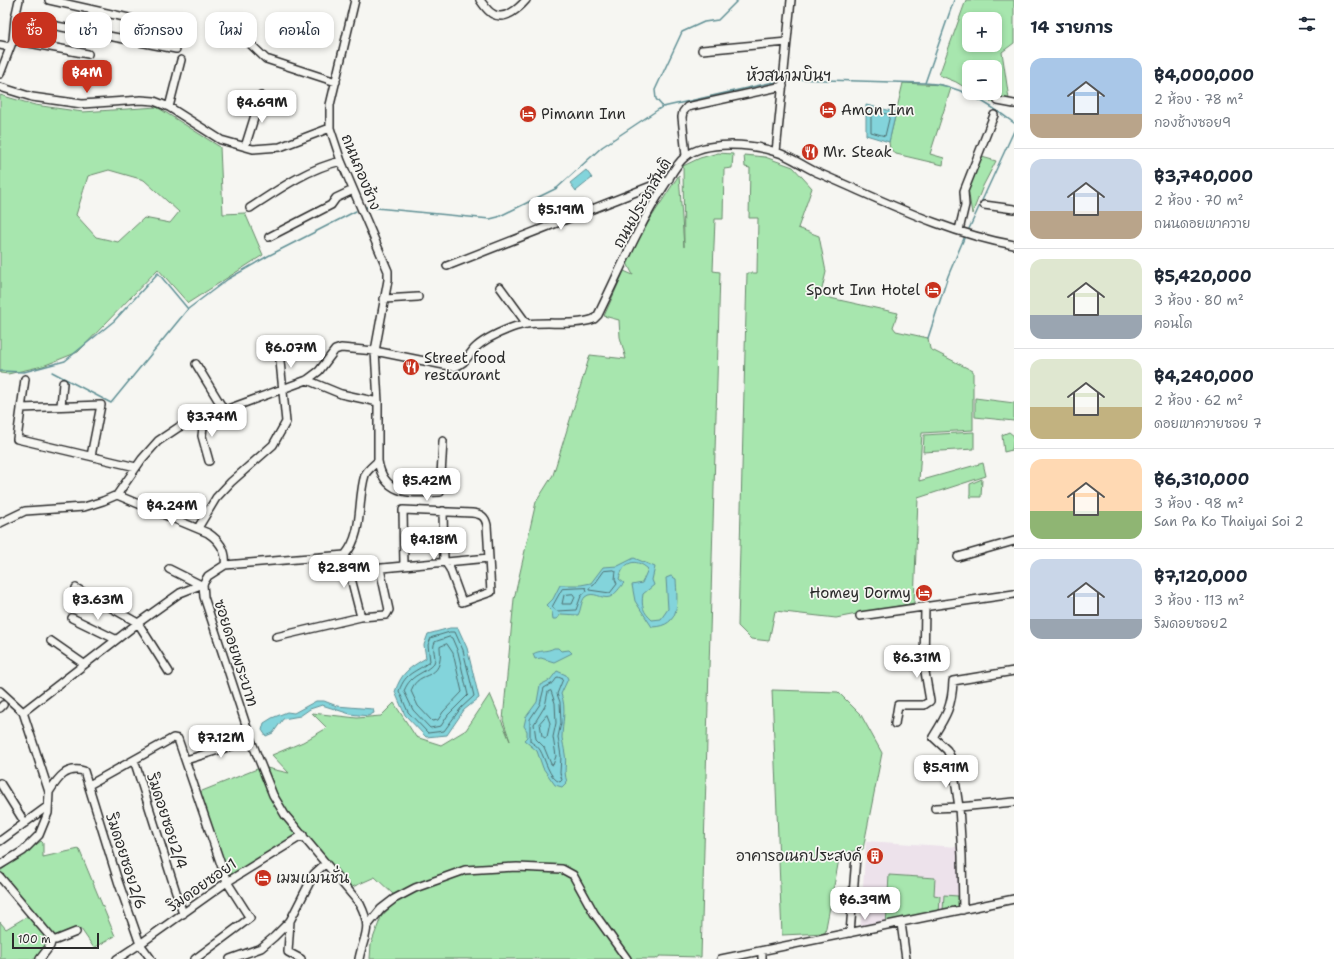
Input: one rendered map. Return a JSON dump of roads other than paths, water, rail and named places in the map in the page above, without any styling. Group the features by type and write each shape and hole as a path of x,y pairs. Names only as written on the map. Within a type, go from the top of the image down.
{"street":[{"path":"16,12 19,0"},
{"path":"49,0 120,16"},
{"name":"ถนนกองช้าง","path":"353,0 330,105 330,128 353,190 386,265 388,280 375,351 378,402 378,461"},
{"path":"480,0 491,13 500,16 509,14 520,7 526,0"},
{"path":"776,152 790,0"},
{"path":"57,26 176,50"},
{"path":"0,74 12,42"},
{"path":"702,50 787,42"},
{"path":"0,45 10,47"},
{"path":"56,48 88,54"},
{"path":"255,48 266,59 336,82"},
{"path":"169,107 181,60"},
{"path":"686,156 682,117 683,112 687,107 782,86"},
{"path":"0,87 32,97 82,104 141,100 154,101 169,107 221,140 252,149 280,147 330,128"},
{"path":"245,147 261,96"},
{"path":"998,101 1014,104"},
{"path":"964,232 966,205 964,190 994,115"},
{"name":"ถนนประชาสันติ","path":"117,495 136,467 158,441 179,427 284,390 307,380 318,371 335,350 341,348 375,351 454,367 462,365 474,349 493,335 527,324 589,320 598,315 639,230 669,179 686,156 698,149 711,146 749,147 776,152 815,172 933,222 1014,245"},
{"path":"250,208 296,179 328,164 342,161"},
{"path":"448,266 669,179"},
{"path":"269,236 332,205 336,198 353,190"},
{"path":"984,205 1014,209"},
{"path":"500,287 527,324"},
{"path":"384,299 418,297"},
{"path":"198,528 216,498 231,482 273,445 286,422 279,351"},
{"path":"196,364 224,410"},
{"path":"25,379 17,439 136,467"},
{"path":"307,380 341,394 378,402"},
{"path":"61,406 63,383"},
{"path":"21,408 102,405 91,456"},
{"path":"204,418 202,436 209,461"},
{"path":"378,461 382,476 392,488 412,492 440,492 443,441"},
{"path":"0,523 25,511 94,505 117,495 198,528 218,540 226,556 225,565 346,555 352,548 366,473 378,461"},
{"path":"404,566 403,510 443,511 479,513 483,516 487,524 491,592 462,602 443,554 443,511"},
{"path":"958,557 1014,541"},
{"path":"346,555 361,617"},
{"path":"350,571 489,558"},
{"name":"ซอยดอยพระบาท","path":"225,565 208,576 202,585 219,648 251,740 273,795 286,815 360,904 368,925"},
{"path":"169,568 202,585"},
{"path":"276,637 361,617 382,616 388,613 389,610 380,568"},
{"path":"23,712 138,622 180,593 202,585"},
{"path":"76,588 138,622 170,672"},
{"path":"860,616 1014,594"},
{"path":"895,724 898,705 924,705 930,701 924,666 925,607"},
{"path":"72,618 116,639"},
{"path":"51,641 84,664"},
{"path":"963,910 959,807 952,760 947,750 932,737 948,712 953,693 953,681 1014,671"},
{"path":"0,691 23,712 49,792 48,813 39,835 23,851 0,865"},
{"path":"89,785 173,738 178,739 227,882 250,918 195,959"},
{"path":"186,760 251,740"},
{"name":"ริมดอยซอย2/4","path":"134,760 183,914"},
{"name":"ริมดอยซอย2/6","path":"49,792 64,773 75,769 84,771 118,881 140,944 151,959"},
{"path":"0,784 25,823"},
{"path":"0,799 7,794"},
{"path":"935,808 1014,802"},
{"path":"0,841 48,806"},
{"name":"ริมดอยซอย1","path":"117,959 227,882 303,835"},
{"path":"850,933 856,857"},
{"path":"230,959 261,948 290,921 314,874 326,863"},
{"path":"359,959 368,925 381,909 394,899 414,888 465,870 517,867 562,869 573,875 594,913 627,959"},
{"path":"0,877 52,939 56,940 76,932"},
{"path":"721,959 1014,899"},
{"path":"290,921 288,952 301,959"},
{"path":"901,923 906,959"},
{"path":"40,959 50,946 52,939"},
{"path":"762,950 762,959"}],"water":[{"path":"866,105 896,112 889,142 866,135"},
{"path":"586,170 592,178 576,191 570,183"},
{"path":"634,558 655,567 652,580 654,585 643,594 642,598 643,608 652,620 661,619 668,609 666,578 671,576 676,579 676,611 669,622 662,626 652,627 635,601 632,585 642,583 648,569 639,563 634,562 630,563 623,569 619,579 624,583 612,596 607,598 591,594 588,595 584,599 578,615 561,614 557,619 553,619 552,612 546,606 553,599 560,585 581,585 591,583 603,567 618,566"},
{"path":"450,628 458,628 467,648 479,698 464,710 447,735 426,737 405,715 395,692 397,685 406,672 426,658 424,645 428,634"},
{"path":"558,648 561,651 569,650 572,653 554,662 541,658 535,659 533,654"},
{"path":"557,671 566,675 568,679 561,694 564,705 562,738 567,782 562,787 555,785 543,768 537,751 524,740 527,737 527,731 524,726 526,717 537,702 540,685 550,680"},
{"path":"316,701 324,701 337,706 373,709 374,713 368,716 350,714 322,705 310,709 300,716 283,719 273,733 266,736 262,730 264,723 272,718 287,712 294,713"}],"waterway":[{"path":"738,0 718,20 704,22 682,32 655,90 656,99 663,107 774,82 781,78"},
{"path":"792,79 925,83 954,0"},
{"path":"925,83 937,84 961,91 984,102 1014,123"},
{"path":"366,207 490,219 498,217 557,188 602,147 662,107"},
{"path":"968,231 1014,131"},
{"path":"52,372 111,403 188,309 228,279 268,256 356,211"},
{"path":"928,338 948,276 965,236"},
{"path":"0,371 24,372 65,361 114,321 158,273 188,309"}],"place":[{"name":"Amon Inn","path":"828,110"},
{"name":"Pimann Inn","path":"528,114"},
{"name":"Mr. Steak","path":"810,152"},
{"name":"Sport Inn Hotel","path":"933,290"},
{"name":"Street food restaurant","path":"411,367"},
{"name":"Homey Dormy","path":"924,593"},
{"name":"อาคารอเนกประสงค์","path":"875,856"},
{"name":"เมฆแมนชั่น","path":"263,878"}],"district":[{"name":"หัวสนามบินฯ","path":"789,75"}]}
